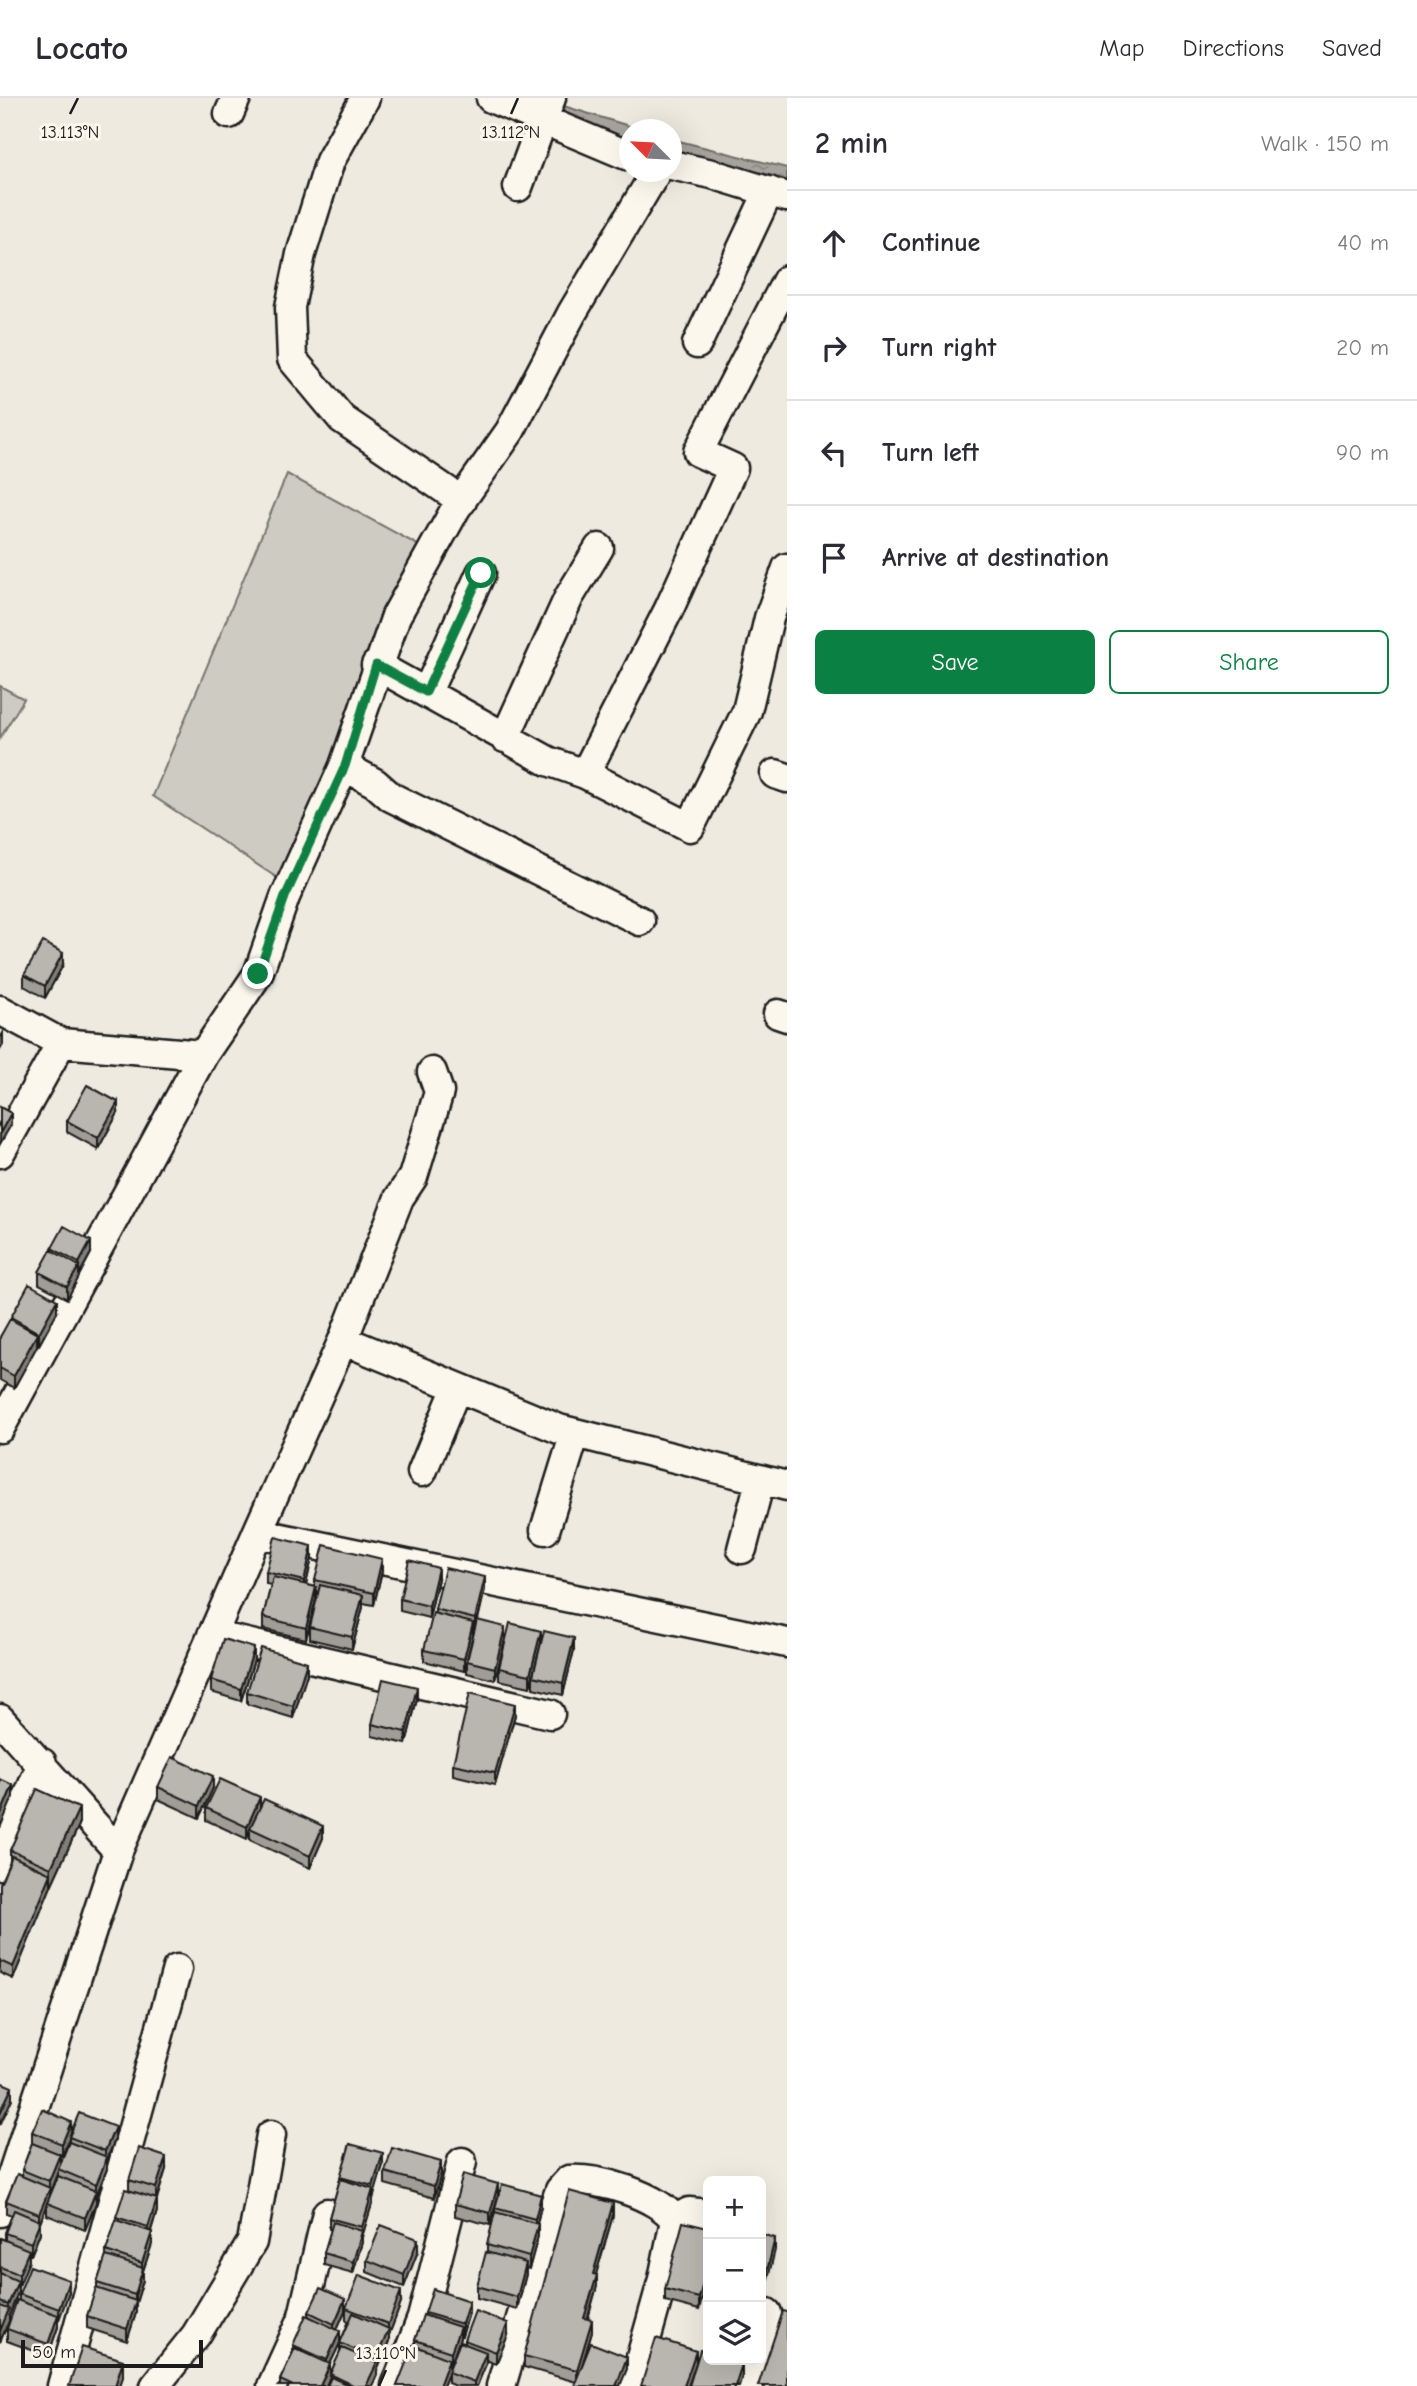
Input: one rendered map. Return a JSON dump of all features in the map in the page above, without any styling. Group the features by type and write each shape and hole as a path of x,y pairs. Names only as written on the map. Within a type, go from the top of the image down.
{"street":[{"path":"365,98 330,161 301,254 290,307 292,359 342,419 462,501"},
{"path":"491,98 546,109 619,150"},
{"path":"518,187 546,109"},
{"path":"682,168 778,194 697,344"},
{"path":"0,1428 203,1055 258,974 285,897 345,766 376,665 396,616 462,501 510,431 572,313 650,182"},
{"path":"585,774 669,609 733,468 698,452 787,280"},
{"path":"505,738 569,597 599,548"},
{"path":"376,665 548,761 585,774 690,827 747,711 769,618 787,568"},
{"path":"426,692 481,573"},
{"path":"345,766 375,783 391,797 640,921"},
{"path":"0,1010 61,1043 203,1055"},
{"path":"0,1153 61,1043"},
{"path":"0,2212 118,1851 343,1340 399,1198 413,1177 439,1092 432,1072"},
{"path":"343,1340 575,1433 773,1483 742,1549"},
{"path":"422,1472 457,1387"},
{"path":"544,1530 575,1433"},
{"path":"257,1533 787,1643"},
{"path":"212,1635 551,1714"},
{"path":"0,1719 118,1851"},
{"path":"0,1865 41,1763"},
{"path":"62,2386 177,1969"},
{"path":"155,2386 196,2335 252,2242 271,2135"},
{"path":"396,2386 422,2318 462,2162"},
{"path":"501,2386 560,2190 569,2180 586,2178 656,2202 668,2210 675,2220 663,2279 634,2386"},
{"path":"272,2386 302,2320 327,2213"},
{"path":"675,2220 690,2213 703,2214"},
{"path":"749,2386 755,2365"}],"shaded area":[{"path":"287,474 418,545 285,883 153,796"},
{"path":"0,686 24,699 0,738"}],"water":[{"path":"557,104 619,123 619,139 552,118"},
{"path":"682,142 787,168 787,184 682,156"}],"building":[{"path":"43,942 63,953 45,986 24,975"},
{"path":"87,1085 118,1102 98,1138 67,1121"},
{"path":"0,1107 11,1113 0,1133"},
{"path":"64,1226 91,1241 79,1263 52,1248"},
{"path":"51,1250 79,1266 67,1287 39,1272"},
{"path":"29,1284 57,1300 39,1333 11,1317"},
{"path":"10,1319 37,1334 14,1376 0,1368 0,1337"},
{"path":"275,1537 312,1546 304,1581 266,1572"},
{"path":"324,1545 382,1559 374,1593 315,1580"},
{"path":"409,1560 438,1568 429,1606 400,1599"},
{"path":"445,1568 485,1577 475,1619 435,1609"},
{"path":"273,1577 316,1587 306,1628 263,1617"},
{"path":"320,1585 363,1595 352,1637 310,1627"},
{"path":"433,1613 473,1623 464,1659 424,1650"},
{"path":"477,1620 505,1627 495,1668 467,1661"},
{"path":"510,1623 541,1631 530,1675 499,1668"},
{"path":"544,1631 574,1638 563,1683 533,1676"},
{"path":"223,1639 254,1648 241,1689 211,1680"},
{"path":"261,1648 307,1662 293,1706 247,1692"},
{"path":"383,1679 417,1687 406,1732 372,1724"},
{"path":"470,1693 515,1704 495,1773 453,1764"},
{"path":"172,1757 213,1776 199,1806 158,1787"},
{"path":"0,1779 13,1785 0,1816"},
{"path":"220,1779 260,1797 247,1827 206,1808"},
{"path":"37,1789 79,1808 51,1868 10,1850"},
{"path":"264,1799 323,1826 310,1856 250,1828"},
{"path":"12,1856 51,1874 13,1967 0,1961 0,1884"},
{"path":"0,2082 12,2087 0,2113"},
{"path":"42,2109 71,2122 62,2144 32,2132"},
{"path":"79,2113 115,2127 105,2151 69,2137"},
{"path":"69,2142 107,2157 96,2185 58,2169"},
{"path":"32,2143 60,2154 49,2181 22,2170"},
{"path":"350,2144 383,2153 373,2186 340,2177"},
{"path":"139,2148 166,2157 156,2188 129,2180"},
{"path":"392,2148 441,2162 434,2186 385,2172"},
{"path":"17,2174 50,2188 39,2214 6,2201"},
{"path":"463,2174 498,2184 490,2213 455,2204"},
{"path":"58,2176 96,2191 85,2218 47,2203"},
{"path":"340,2179 373,2189 362,2227 329,2218"},
{"path":"502,2184 541,2195 535,2219 495,2208"},
{"path":"125,2189 157,2199 148,2227 116,2217"},
{"path":"569,2191 613,2203 593,2274 597,2275 584,2318 592,2320 577,2370 524,2356"},
{"path":"14,2210 40,2221 31,2243 5,2233"},
{"path":"495,2212 538,2224 529,2257 487,2245"},
{"path":"116,2220 152,2232 142,2263 106,2251"},
{"path":"333,2222 362,2231 353,2262 324,2253"},
{"path":"683,2222 703,2227 703,2283 699,2298 665,2289"},
{"path":"381,2225 418,2239 404,2275 367,2260"},
{"path":"766,2235 775,2238 766,2275"},
{"path":"0,2238 29,2250 19,2274 0,2267"},
{"path":"486,2252 526,2263 517,2297 477,2286"},
{"path":"106,2256 143,2268 135,2295 97,2283"},
{"path":"30,2266 69,2280 59,2309 19,2294"},
{"path":"0,2273 18,2281 8,2305 0,2302"},
{"path":"359,2275 401,2291 388,2324 346,2308"},
{"path":"96,2288 136,2301 127,2329 87,2316"},
{"path":"320,2288 345,2299 334,2324 309,2312"},
{"path":"433,2289 469,2301 462,2324 425,2313"},
{"path":"17,2300 58,2315 48,2344 7,2329"},
{"path":"0,2306 9,2309 0,2331"},
{"path":"475,2311 508,2323 496,2352 464,2340"},
{"path":"783,2311 787,2312 787,2386 758,2386"},
{"path":"353,2313 389,2329 376,2359 340,2343"},
{"path":"306,2315 340,2331 327,2360 293,2345"},
{"path":"423,2315 460,2327 451,2352 415,2340"},
{"path":"656,2338 696,2351 684,2386 641,2386"},
{"path":"460,2342 486,2352 474,2382 448,2372"},
{"path":"591,2343 627,2357 616,2386 574,2386"},
{"path":"413,2345 449,2359 439,2386 397,2386"},
{"path":"82,2347 123,2360 115,2386 69,2386"},
{"path":"295,2348 330,2364 320,2386 293,2386 280,2380"},
{"path":"342,2348 377,2363 366,2386 355,2386 330,2374"},
{"path":"700,2350 703,2351 703,2365 742,2365 735,2386 689,2386"},
{"path":"331,2377 350,2386 327,2386"}],"route":[{"path":"258,974 285,897 345,766 376,665 426,692 481,573"}]}
